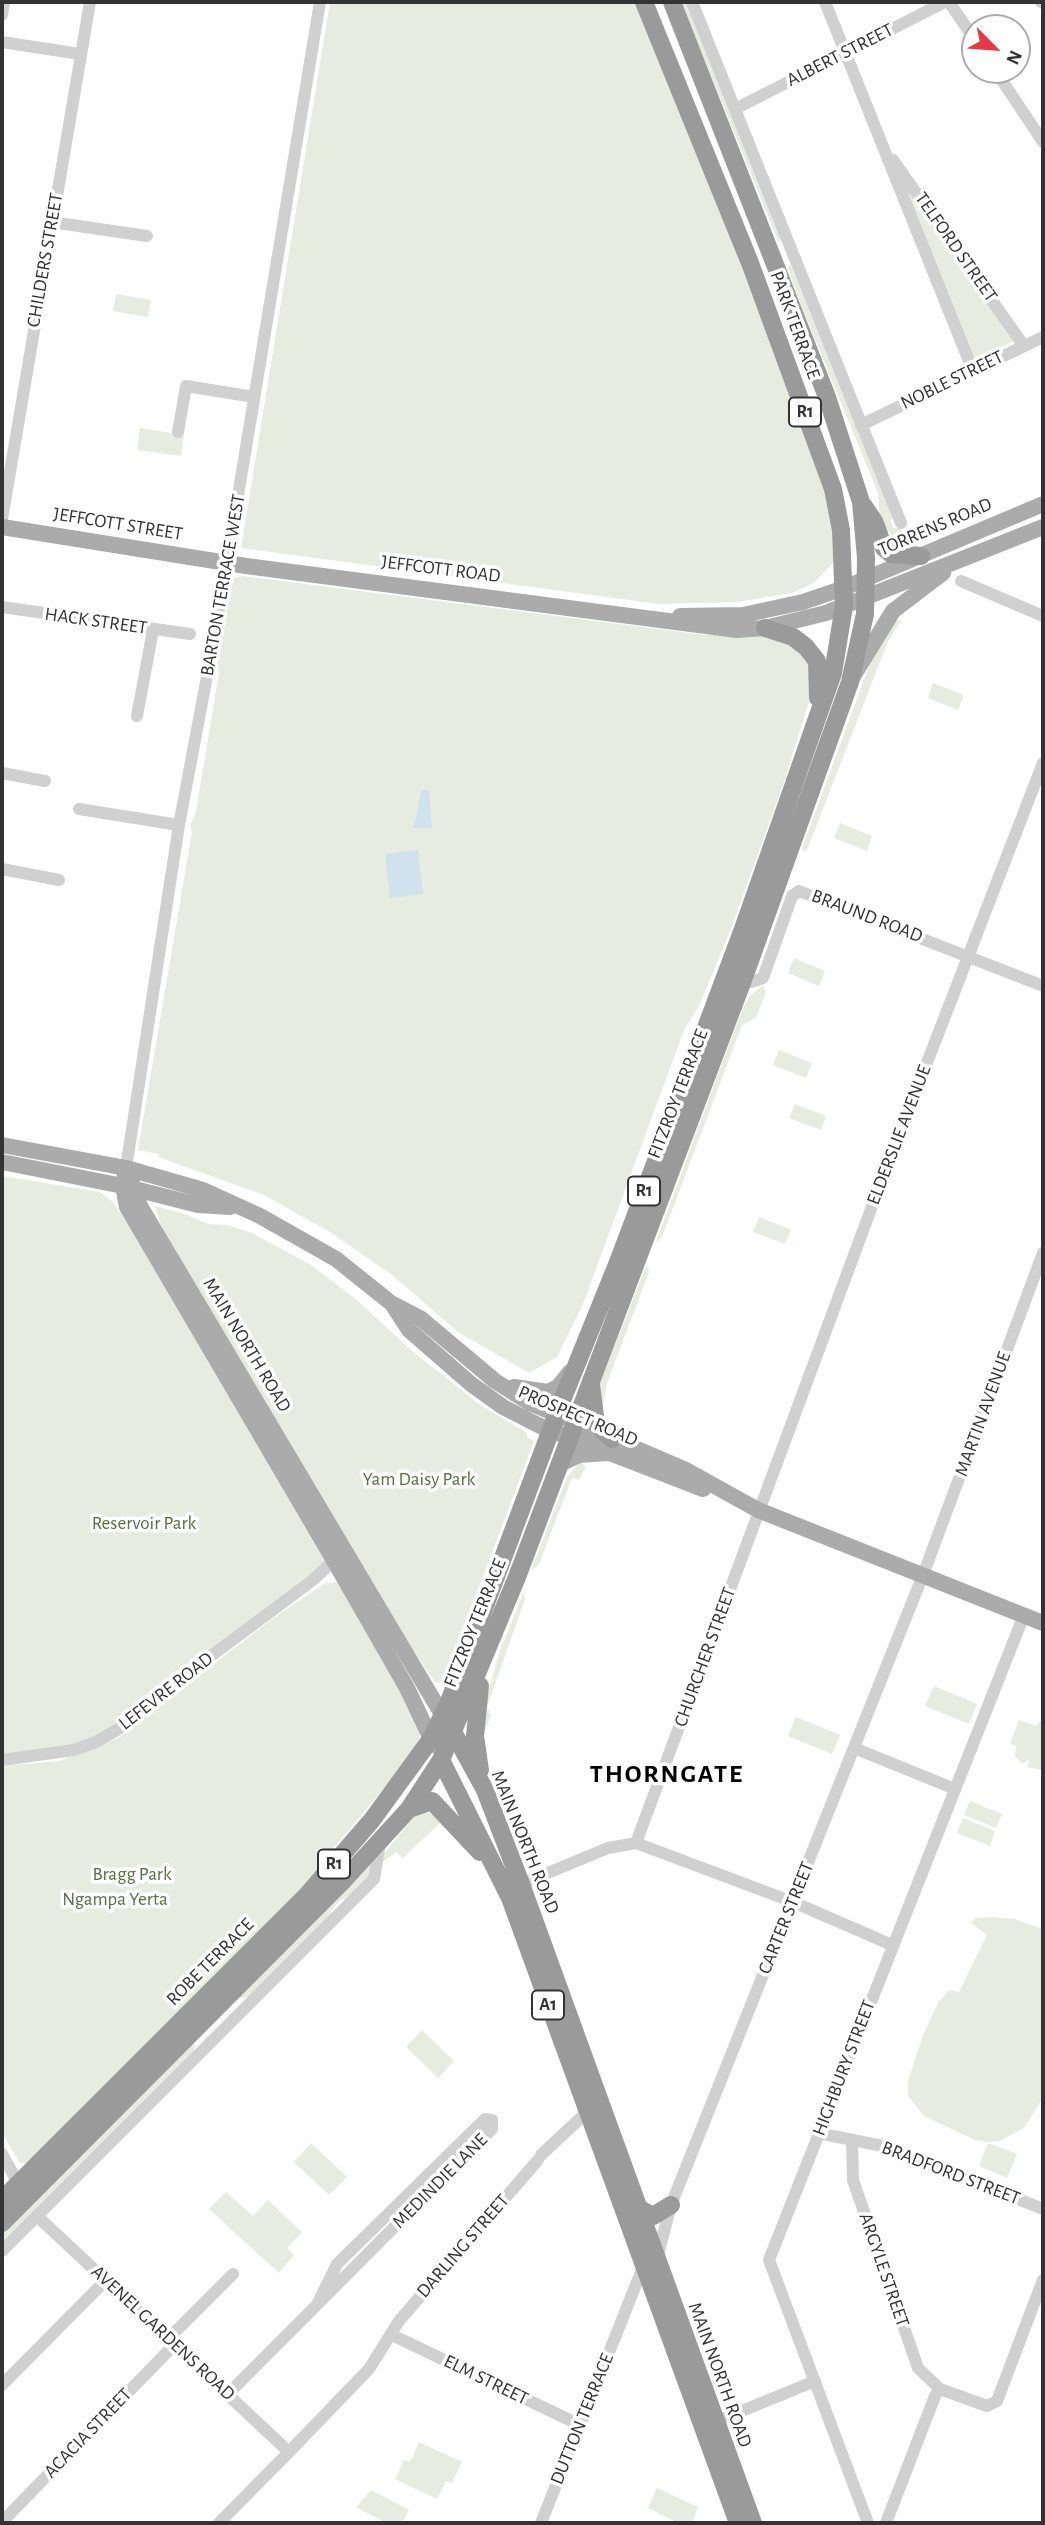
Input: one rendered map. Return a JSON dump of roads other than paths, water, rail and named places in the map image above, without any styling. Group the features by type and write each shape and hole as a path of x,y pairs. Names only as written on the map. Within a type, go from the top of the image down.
{"highway":[{"name":"PARK TERRACE","path":"644,2 750,263 833,489 841,530 844,597"},
{"name":"PARK TERRACE","path":"672,2 849,456 861,502 866,587"},
{"path":"861,502 874,520 884,548 895,557 921,556"},
{"name":"FITZROY TERRACE","path":"454,1733 484,1659 554,1423 584,1369 642,1247 789,856 850,682 862,633 866,587"},
{"name":"FITZROY TERRACE","path":"431,1739 560,1464 572,1430 584,1369 620,1257 743,929 833,674 844,597"},
{"path":"765,628 793,637 806,647 817,661 820,673 817,722"},
{"path":"743,929 762,901 777,860 789,856"},
{"path":"702,1037 719,1017 732,985 743,980"},
{"path":"653,1165 665,1164 690,1098 708,1072"},
{"path":"620,1257 642,1247"},
{"path":"584,1369 596,1424 611,1446"},
{"path":"484,1659 475,1736 485,1790"},
{"name":"MAIN NORTH ROAD","path":"443,1716 485,1790 512,1883 708,2424 738,2523"},
{"name":"ROBE TERRACE","path":"3,2221 380,1841 409,1809 441,1760 454,1733"},
{"name":"ROBE TERRACE","path":"2,2200 308,1894 372,1820 431,1739"},
{"name":"MAIN NORTH ROAD","path":"441,1760 512,1883"},
{"path":"409,1809 432,1801 439,1806 512,1883"},
{"path":"229,1996 230,1981 237,1966"},
{"path":"109,2092 141,2071 183,2031 191,2034"},
{"name":"MAIN NORTH ROAD","path":"594,2109 636,2207 650,2265"},
{"path":"18,2183 31,2183 70,2143 102,2121"},
{"path":"636,2207 653,2216 671,2205"},
{"name":"MAIN NORTH ROAD","path":"708,2424 753,2523"}],"main road":[{"name":"TORRENS ROAD","path":"844,597 921,556 1043,504"},
{"name":"JEFFCOTT STREET","path":"2,527 226,564"},
{"name":"TORRENS ROAD","path":"866,587 952,564 1043,527"},
{"name":"JEFFCOTT ROAD","path":"226,564 650,617 707,628 765,628 844,597"},
{"path":"850,682 893,611 952,564"},
{"name":"JEFFCOTT ROAD","path":"650,617 743,615 844,597"},
{"name":"PROSPECT ROAD","path":"2,1145 126,1168 203,1190 314,1245 391,1303 420,1318 495,1381 554,1423"},
{"name":"PROSPECT ROAD","path":"2,1162 128,1187 198,1205 240,1208"},
{"path":"126,1168 128,1187"},
{"name":"MAIN NORTH ROAD","path":"128,1187 130,1212 344,1576 441,1760"},
{"name":"MAIN NORTH ROAD","path":"128,1187 443,1716"},
{"name":"PROSPECT ROAD","path":"391,1303 409,1330 471,1384 503,1407 684,1469 758,1510 1043,1623"},
{"path":"495,1381 526,1391 548,1392 584,1369"},
{"path":"560,1464 579,1455 611,1446"}],"street":[{"name":"CHILDERS STREET","path":"2,519 7,453 90,2"},
{"name":"BARTON TERRACE WEST","path":"126,1168 179,825 226,564 320,2"},
{"name":"PARK TERRACE","path":"692,2 901,523"},
{"name":"TELFORD STREET","path":"825,2 973,371"},
{"path":"947,2 961,21"},
{"name":"ALBERT STREET","path":"735,109 947,2"},
{"path":"2,42 80,54"},
{"path":"1004,84 1043,142"},
{"name":"TELFORD STREET","path":"886,150 1024,346"},
{"path":"51,222 147,236"},
{"name":"PARK TERRACE","path":"750,263 790,248"},
{"name":"NOBLE STREET","path":"861,425 1043,337"},
{"path":"178,432 186,386 254,397"},
{"path":"961,581 1043,616"},
{"name":"HACK STREET","path":"2,607 190,634"},
{"path":"137,716 153,630"},
{"name":"ELDERSLIE AVENUE","path":"758,1510 1043,763"},
{"path":"2,773 45,781"},
{"path":"79,809 179,825"},
{"path":"2,869 59,880"},
{"name":"BRAUND ROAD","path":"743,980 751,982 763,978 792,896 799,891 1043,986"},
{"name":"MARTIN AVENUE","path":"923,1575 1043,1253"},
{"name":"CHURCHER STREET","path":"636,1843 758,1510"},
{"name":"LEFEVRE ROAD","path":"2,1760 74,1750 96,1742 134,1720 203,1662 313,1580 329,1565 332,1556"},
{"name":"CARTER STREET","path":"650,2265 671,2205 923,1575"},
{"name":"LEFEVRE ROAD","path":"313,1580 344,1576"},
{"name":"HIGHBURY STREET","path":"868,2523 769,2260 1024,1615"},
{"path":"854,1748 956,1789"},
{"path":"2,2251 374,1879 380,1841"},
{"path":"512,1883 608,1848 636,1843 793,1902 892,1944"},
{"path":"229,1996 244,2010"},
{"path":"191,2034 206,2047"},
{"name":"DARLING STREET","path":"392,2334 399,2321 539,2157 594,2109"},
{"name":"MEDINDIE LANE","path":"228,2394 492,2129 492,2120 485,2119 337,2264 318,2302"},
{"name":"BRADFORD STREET","path":"818,2133 852,2142 883,2146 1043,2209"},
{"name":"ARGYLE STREET","path":"852,2142 853,2180 918,2368 940,2389"},
{"path":"2,2154 18,2183 17,2196 3,2221"},
{"name":"AVENEL GARDENS ROAD","path":"37,2216 289,2452"},
{"name":"DUTTON TERRACE","path":"541,2523 624,2314 650,2265"},
{"name":"ACACIA STREET","path":"2,2522 233,2274"},
{"path":"2,2385 107,2279"},
{"path":"886,2523 940,2389 987,2406 997,2401 1043,2280"},
{"path":"624,2314 639,2299 659,2291"},
{"path":"219,2523 369,2369 392,2334"},
{"name":"ELM STREET","path":"392,2334 580,2425"},
{"path":"708,2424 815,2381"}],"water":[{"path":"429,790 432,828 414,828 421,791"},
{"path":"418,850 423,894 390,898 385,854"}],"district":[{"name":"THORNGATE","path":"667,1774"}],"park label":[{"name":"Yam Daisy Park","path":"419,1479"},
{"name":"Reservoir Park","path":"144,1523"},
{"name":"Bragg Park","path":"132,1874"},
{"name":"Ngampa Yerta","path":"115,1899"}]}
